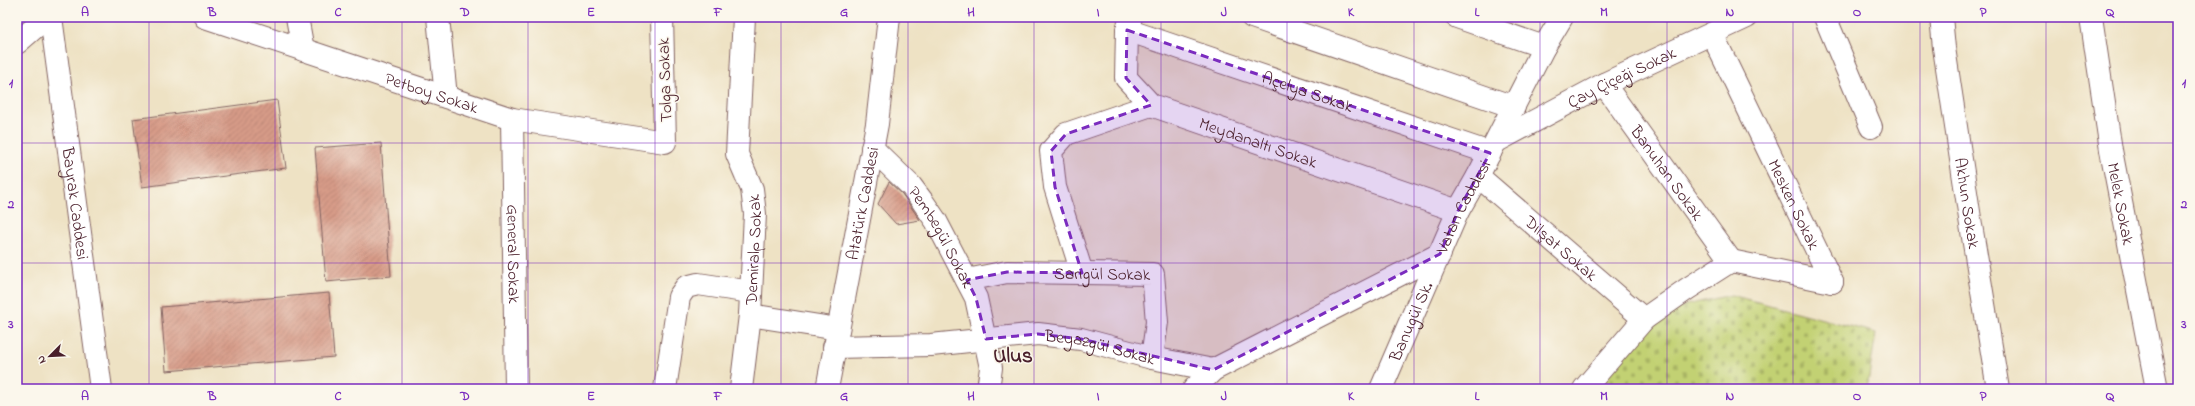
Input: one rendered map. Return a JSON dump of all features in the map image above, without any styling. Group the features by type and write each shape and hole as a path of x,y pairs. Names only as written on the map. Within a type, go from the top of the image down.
{"street":[{"path":"17,43 47,17"},
{"name":"Bayrak Caddesi","path":"51,17 101,389"},
{"name":"Petboy Sokak","path":"205,17 512,119 665,142"},
{"path":"297,17 303,50"},
{"path":"438,17 446,97"},
{"name":"Tolga Sokak","path":"662,17 665,142"},
{"name":"Demiralp Sokak","path":"740,389 750,315 755,214 752,189 737,154 744,17"},
{"name":"Atatürk Caddesi","path":"827,389 877,124 889,17"},
{"path":"1252,17 1514,107"},
{"path":"1457,17 1544,47"},
{"name":"Vatan Caddesi","path":"1194,389 1213,370 1440,254 1458,211 1478,176 1544,47 1562,17"},
{"name":"Çay Çiçeği Sokak","path":"1493,147 1604,84 1747,17"},
{"path":"1825,17 1871,127"},
{"name":"Akhun Sokak","path":"1941,17 1944,48 1970,218 1998,389"},
{"name":"Melek Sokak","path":"2091,17 2111,150 2157,389"},
{"name":"Meydanaltı Sokak","path":"1129,23 1126,78 1151,105 1458,211"},
{"name":"Açelya Sokak","path":"1129,23 1493,147"},
{"name":"Mesken Sokak","path":"1712,34 1832,282 1731,261"},
{"name":"Banuhan Sokak","path":"1604,84 1731,261"},
{"path":"1082,273 1054,187 1051,152 1066,134 1151,105"},
{"name":"General Sokak","path":"512,119 516,389"},
{"name":"Pembegül Sokak","path":"872,148 911,186 936,221 976,298 991,368 988,389"},
{"name":"Dilşat Sokak","path":"1478,176 1644,319"},
{"name":"Banugül Sk.","path":"1380,389 1440,254"},
{"path":"1584,389 1644,319 1731,261"},
{"name":"Sarıgül Sokak","path":"967,280 1007,272 1153,274 1157,322 1152,358"},
{"path":"665,389 679,297 686,287 698,284 751,292"},
{"name":"Beyazgül Sokak","path":"750,315 836,338 931,345 1038,334 1057,336 1081,339 1152,358 1213,370"}],"highlighted area":[{"path":"1127,30 1490,153 1458,211 1440,254 1213,370 1081,339 1038,334 986,339 976,298 967,280 1007,272 1082,273 1055,187 1051,151 1066,134 1151,105 1126,78"}],"green space":[{"path":"1731,295 1876,333 1867,389 1585,389 1609,363 1677,307"}],"building":[{"path":"277,100 286,168 142,187 133,119"},
{"path":"381,143 391,276 326,282 315,148"},
{"path":"889,182 902,194 920,220 896,224 878,204"},
{"path":"329,293 334,357 166,371 161,307"}],"district":[{"name":"Ulus","path":"1013,355"}]}
